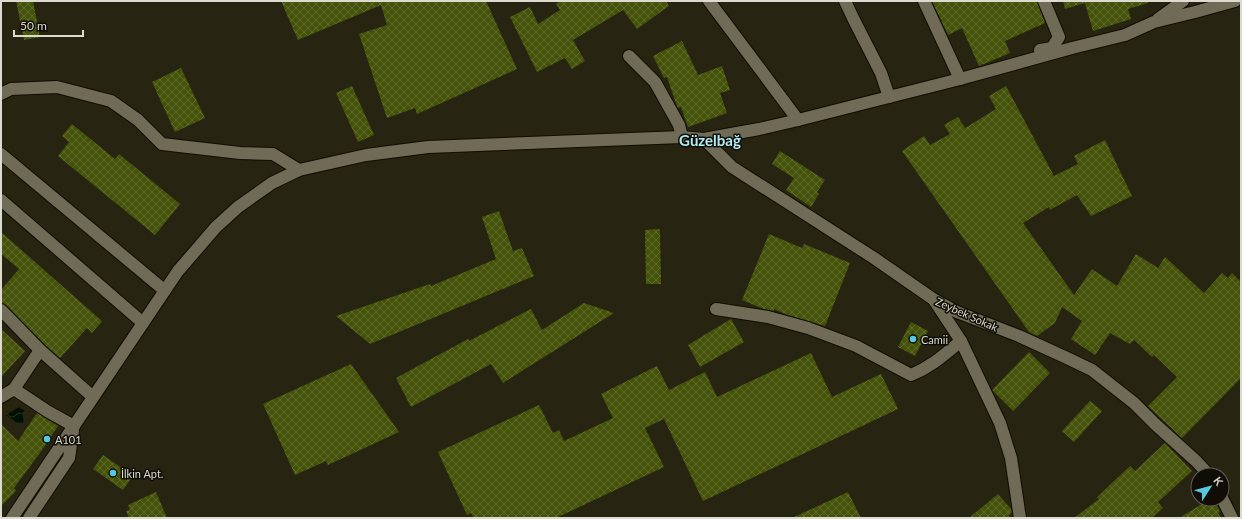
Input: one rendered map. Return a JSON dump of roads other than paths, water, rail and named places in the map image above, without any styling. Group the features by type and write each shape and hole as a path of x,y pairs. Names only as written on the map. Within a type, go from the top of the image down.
{"street":[{"path":"709,1 798,120"},
{"path":"845,1 881,73 890,97"},
{"path":"924,1 960,79"},
{"path":"986,72 1013,57 1052,48 1059,37 1044,1"},
{"path":"1154,22 1183,1"},
{"path":"12,518 178,271 216,227 238,207 272,184 299,170 366,155 428,147 682,137 704,139 798,120 960,79 1125,35 1154,22 1235,1"},
{"path":"629,56 655,82 679,125 682,137"},
{"path":"1,94 11,89 57,87 111,101 138,120 162,144 240,153 273,154 299,170"},
{"name":"Zeybek Sokak","path":"704,139 732,167 874,258 933,299 957,312 1019,336 1092,370 1134,403 1201,467"},
{"path":"1,154 164,290"},
{"path":"1,200 143,323"},
{"path":"933,299 960,341 1000,423 1011,458 1020,518"},
{"path":"716,309 768,317 808,328 856,346 911,375 924,370 937,361 960,341"},
{"path":"1,310 40,350 93,397"},
{"path":"1,397 14,389 40,350"},
{"path":"14,389 47,411 74,426"},
{"path":"28,518 69,458 74,426"},
{"path":"1226,507 1232,518"}],"water":[{"path":"19,407 25,411 22,413 23,423 21,424 6,415"}],"place":[{"name":"Camii","path":"913,339"},
{"name":"A101","path":"47,439"},
{"name":"İlkin Apt.","path":"113,473"}],"district":[{"name":"Güzelbağ","path":"710,140"}]}
